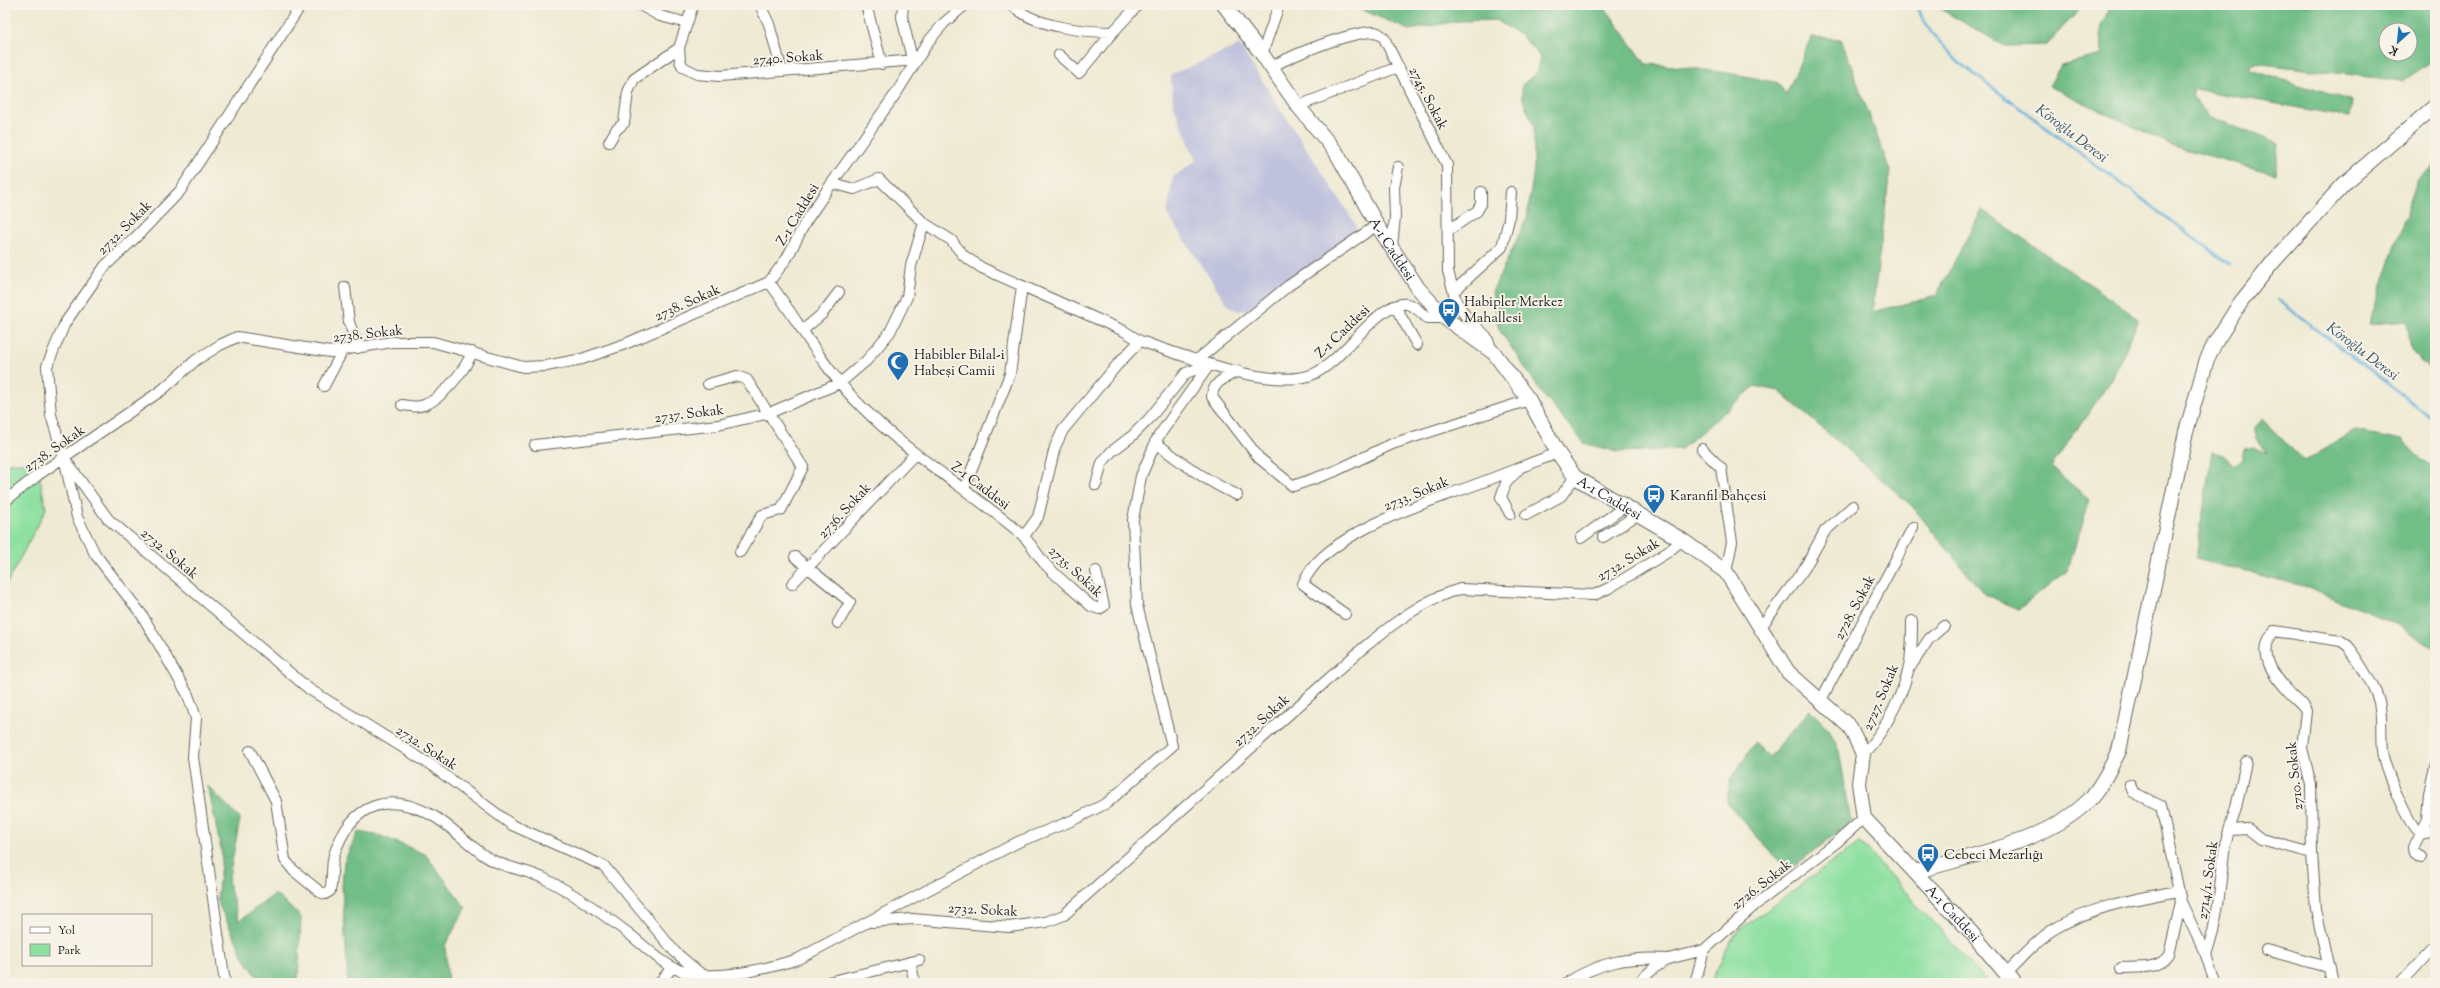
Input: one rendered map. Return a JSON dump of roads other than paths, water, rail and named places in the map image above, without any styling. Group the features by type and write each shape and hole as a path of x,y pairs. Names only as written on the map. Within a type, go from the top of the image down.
{"main road":[{"name":"A-1 Caddesi","path":"1224,5 1262,54 1298,106 1336,152 1377,225 1418,288 1445,318 1494,354 1529,400 1558,453 1575,477 1637,515 1682,540 1726,572 1788,672 1850,727 1863,754"},
{"path":"1915,872 2028,838 2055,826 2074,814 2102,784 2119,751 2186,432 2207,359 2215,343 2241,302 2273,262 2344,183 2435,106"},
{"path":"1863,754 1858,783 1864,818"},
{"name":"A-1 Caddesi","path":"1864,818 1915,872 2010,978"}],"street":[{"name":"2732. Sokak","path":"301,5 180,191 136,237 105,266 65,323 47,366 51,414 64,458 108,519 309,689 431,765 512,824 604,866 675,952 700,973 722,983"},
{"path":"640,5 660,16 687,23"},
{"path":"609,142 616,130 624,123 628,92 634,79 680,48 693,5"},
{"path":"760,5 769,24 782,72"},
{"path":"866,5 882,64"},
{"path":"903,5 902,17 914,60"},
{"name":"Z-1 Caddesi","path":"965,5 944,23 914,60 897,92 806,221 787,258 769,282 840,383 861,406 915,454 964,489 1024,536"},
{"path":"1012,5 1031,17 1056,26 1087,32 1113,32"},
{"path":"1059,55 1079,73 1138,5"},
{"path":"1262,54 1279,5"},
{"name":"2745. Sokak","path":"1271,67 1288,58 1326,44 1373,32 1379,33 1384,38 1447,165 1449,230 1448,271 1456,301 1467,318 1486,336 1494,354"},
{"name":"2740. Sokak","path":"680,48 680,61 683,67 697,74 720,76 882,64 914,60"},
{"path":"1298,106 1398,67"},
{"path":"1392,246 1395,218 1394,187 1398,167"},
{"name":"Z-1 Caddesi","path":"832,183 854,189 879,179 924,223 951,240 964,256 982,268 1140,341 1196,360 1238,371 1278,379 1312,375 1339,357 1378,316 1395,306"},
{"path":"1449,230 1477,211 1481,204 1482,192"},
{"path":"1454,291 1502,247 1509,219 1511,192"},
{"name":"2737. Sokak","path":"535,446 718,425 769,413 840,383 866,361 890,332 907,297 911,266 924,223"},
{"path":"1196,360 1293,282 1377,225"},
{"name":"2738. Sokak","path":"5,501 162,390 196,360 220,345 238,337 330,352 392,342 433,342 523,367 546,366 582,359 625,344 769,282"},
{"path":"964,489 1010,374 1022,286"},
{"path":"345,287 349,322 358,348"},
{"path":"803,330 822,314 839,292"},
{"path":"1417,345 1395,306 1406,304 1419,309 1427,318 1445,318"},
{"path":"1024,536 1038,517 1055,447 1064,430 1112,371 1140,341"},
{"path":"324,386 343,350"},
{"path":"402,405 414,407 427,404 456,380 469,361 472,352"},
{"path":"1210,364 1155,442 1181,463 1216,485 1237,495"},
{"path":"1096,485 1102,463 1148,419 1186,372 1210,364"},
{"path":"1238,371 1222,379 1215,387 1212,397 1259,458 1293,486 1438,428 1529,400"},
{"path":"708,384 742,376 769,413 803,467 781,510 762,515 740,552"},
{"name":"2732. Sokak","path":"250,751 276,801 280,814 280,839 285,860 302,878 325,894 330,891 334,855 347,827 358,815 373,806 397,803 421,810 436,818 500,864 531,873 558,886 626,932 672,968 684,972 700,973 764,969 798,959 1018,842 1071,821 1107,803 1172,746 1137,605 1133,520 1142,476 1155,442"},
{"path":"1702,449 1721,468 1732,542 1726,572"},
{"name":"2733. Sokak","path":"1345,614 1303,584 1306,575 1320,561 1354,534 1424,501 1452,494 1558,453"},
{"name":"2736. Sokak","path":"792,584 915,454"},
{"path":"64,458 77,517 95,554 142,615 188,695 196,718 193,757 225,983"},
{"path":"1510,514 1501,497 1506,483 1522,466"},
{"path":"1526,515 1561,496 1575,477"},
{"path":"1761,627 1804,569 1825,531 1852,506"},
{"path":"1581,538 1624,507"},
{"path":"1604,537 1637,515"},
{"name":"2728. Sokak","path":"1821,700 1913,527"},
{"name":"2735. Sokak","path":"1024,536 1044,563 1091,606 1099,609 1104,606 1096,571"},
{"name":"2732. Sokak","path":"866,923 912,919 1009,928 1046,922 1064,915 1362,649 1386,630 1445,593 1460,589 1594,594 1609,588 1668,552 1682,540"},
{"path":"795,558 850,602 838,623"},
{"name":"2727. Sokak","path":"1863,754 1877,741 1890,716 1908,672 1911,653 1912,621"},
{"path":"1908,672 1929,639 1944,626"},
{"name":"2710. Sokak","path":"2332,983 2316,910 2312,853 2311,785 2302,748 2306,711 2305,706 2290,693 2268,663 2265,649 2267,640 2274,631 2341,641 2348,646 2376,694 2381,715 2382,752 2402,805 2414,829 2420,833"},
{"name":"2714/1. Sokak","path":"2206,955 2213,931 2221,862 2246,762"},
{"path":"2421,857 2414,853 2413,848 2427,819 2429,793 2435,767"},
{"path":"2130,784 2132,792 2161,806 2180,902 2206,955 2215,983"},
{"name":"2726. Sokak","path":"1566,983 1588,969 1608,962 1650,958 1668,959 1704,950 1755,905 1837,842 1864,818"},
{"path":"2230,830 2248,829 2261,839 2312,853"},
{"path":"2420,833 2435,830"},
{"path":"2010,978 2050,932 2096,909 2130,900 2178,891"},
{"path":"2121,968 2156,966 2164,962 2169,955 2180,902"},
{"path":"2401,983 2435,946"},
{"path":"1695,983 1704,950"},
{"path":"2266,950 2328,967"},
{"name":"2726. Sokak","path":"1638,983 1654,968 1668,959"},
{"path":"824,983 914,961 915,983"},
{"path":"659,983 672,968"}],"waterway":[{"name":"Köroğlu Deresi","path":"1915,5 1931,32 1958,62 2231,265"},
{"name":"Köroğlu Deresi","path":"2277,299 2435,420"},
{"path":"236,978 240,983"}],"place":[{"name":"Habipler Merkez Mahallesi","path":"1449,328"},
{"name":"Habibler Bilal-i Habeşi Camii","path":"898,382"},
{"name":"Karanfil Bahçesi","path":"1654,514"},
{"name":"Cebeci Mezarlığı","path":"1928,874"}]}
